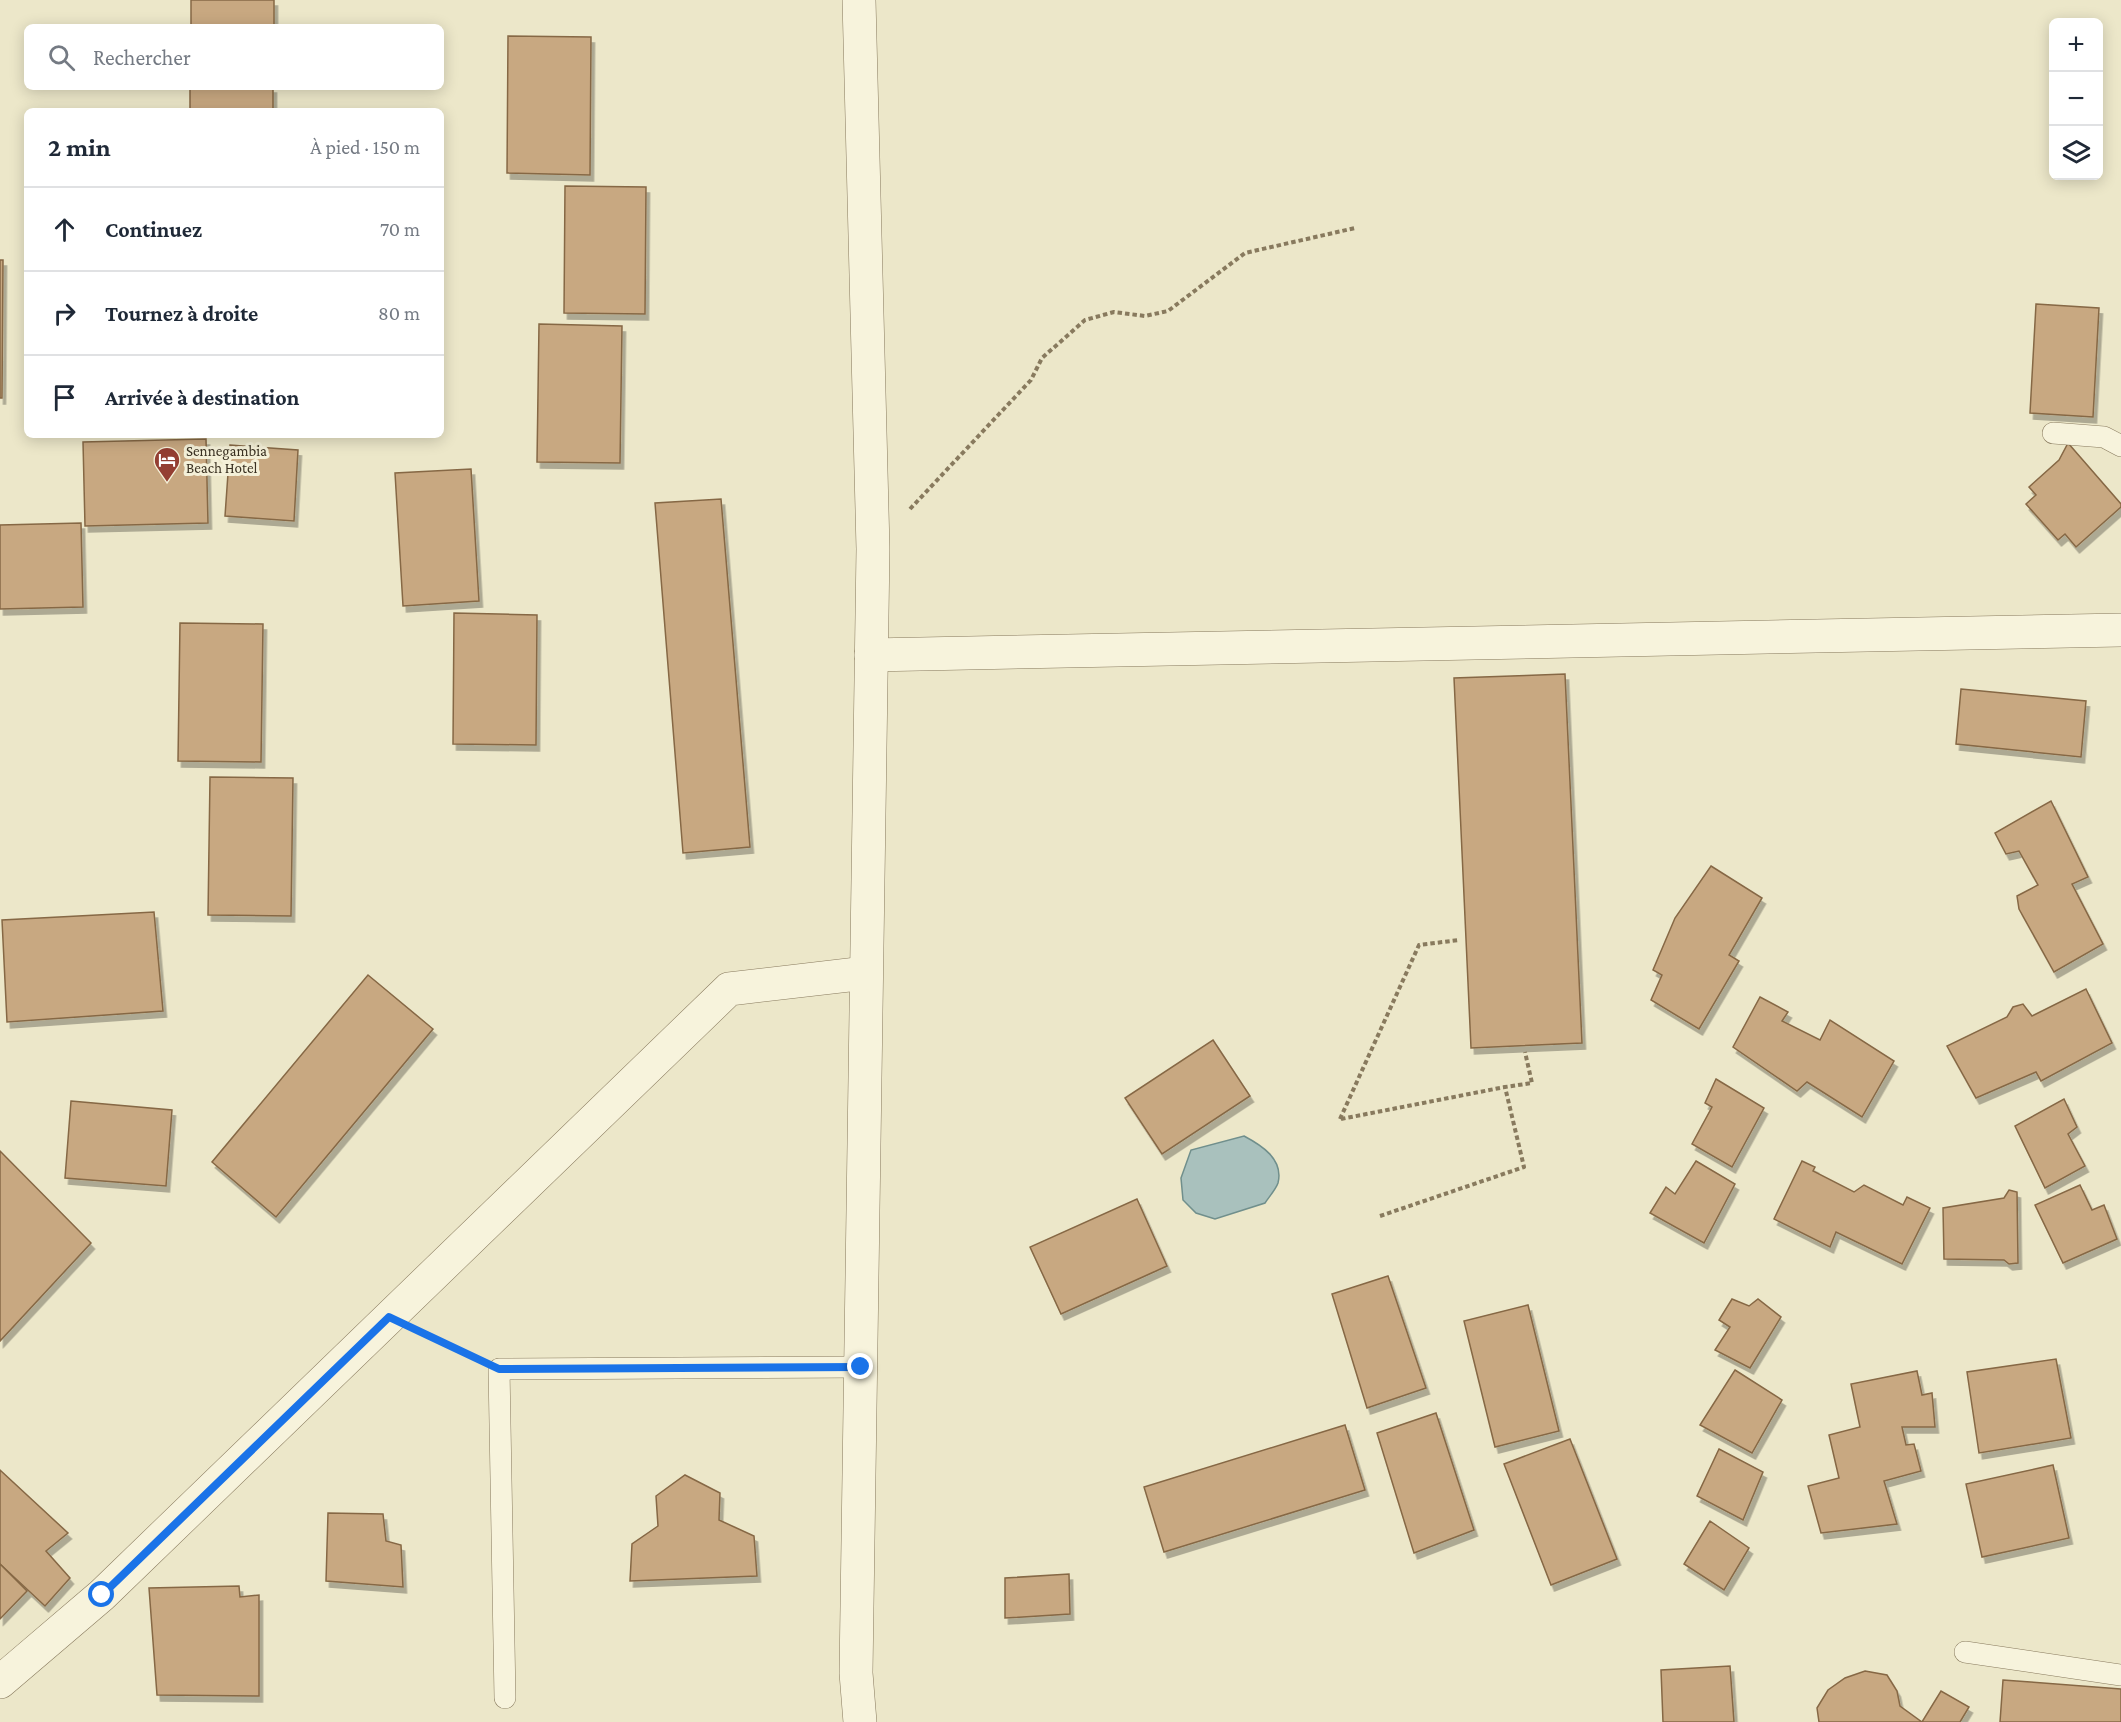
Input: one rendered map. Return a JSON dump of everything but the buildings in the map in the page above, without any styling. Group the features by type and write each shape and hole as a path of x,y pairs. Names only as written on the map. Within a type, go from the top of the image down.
{"street":[{"path":"859,0 873,549 856,1673 860,1722"},
{"path":"871,655 2121,630"},
{"path":"0,1682 102,1595 729,989 866,973"}],"lane":[{"path":"2053,433 2103,437 2121,446"},
{"path":"505,1698 499,1369 861,1367"},
{"path":"1965,1652 2121,1675"}],"path":[{"path":"873,549 1031,380 1042,358 1085,320 1114,312 1144,316 1168,311 1245,253 1355,228"},
{"path":"1458,940 1419,945 1340,1119 1532,1083 1525,1052"},
{"path":"1380,1216 1524,1167 1506,1087"},
{"path":"389,1317 499,1369"}],"water":[{"path":"1244,1136 1264,1148 1274,1160 1279,1174 1276,1188 1265,1203 1215,1219 1196,1213 1183,1200 1181,1178 1191,1150"}],"place":[{"name":"Sennegambia Beach Hotel","path":"167,483"}],"route":[{"path":"102,1595 389,1317 499,1369 861,1367"}]}
